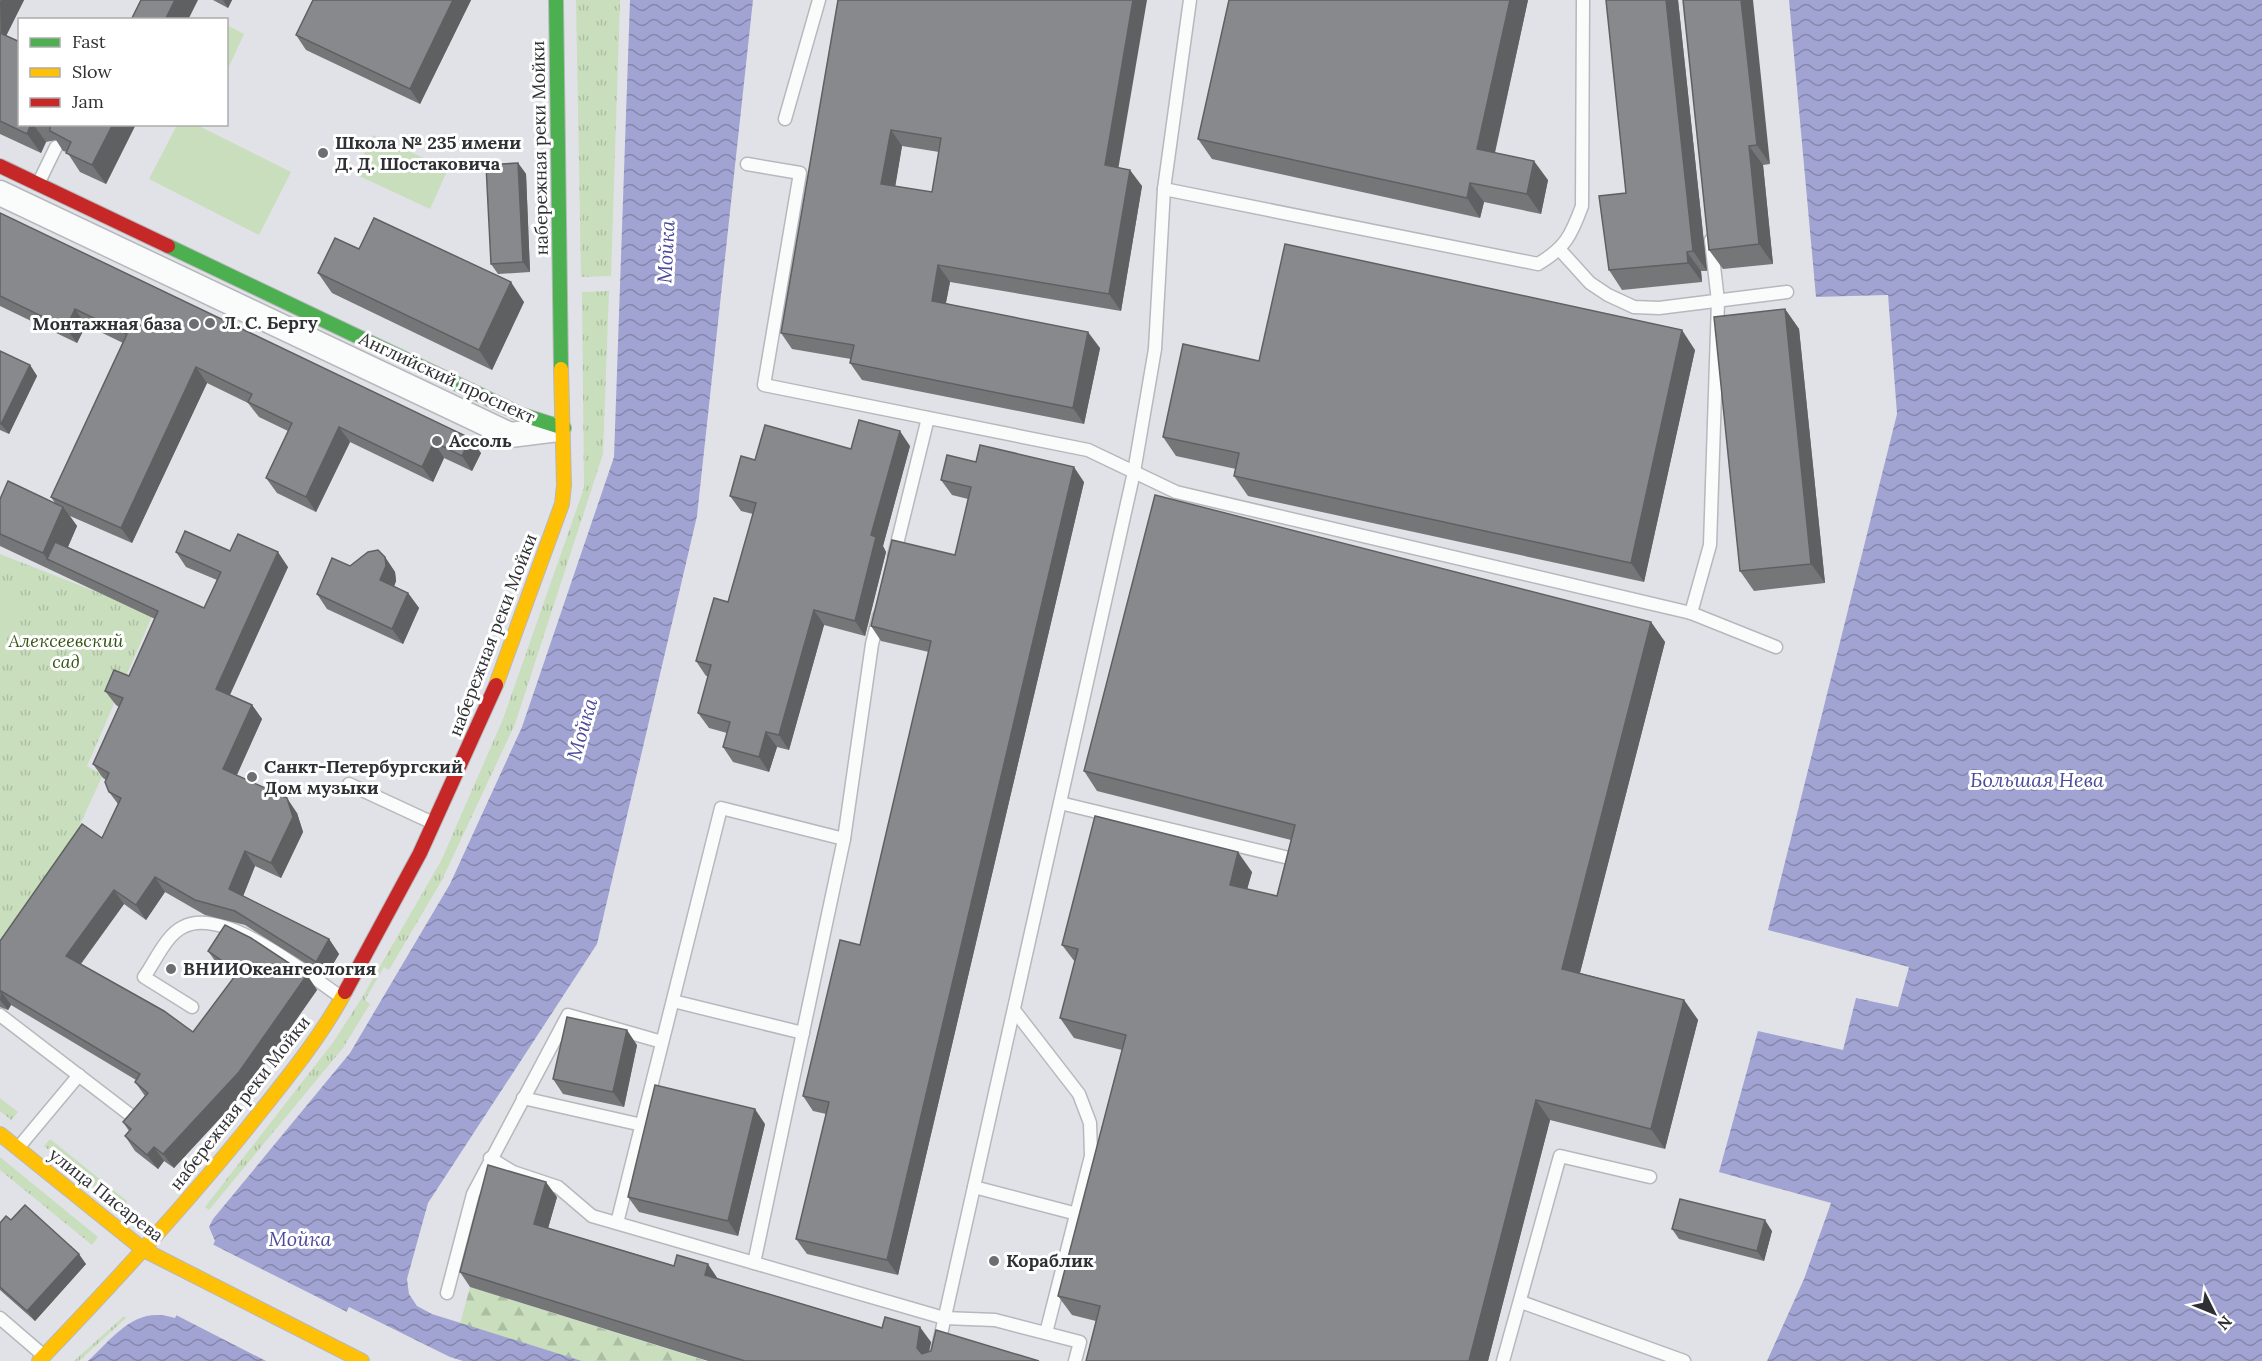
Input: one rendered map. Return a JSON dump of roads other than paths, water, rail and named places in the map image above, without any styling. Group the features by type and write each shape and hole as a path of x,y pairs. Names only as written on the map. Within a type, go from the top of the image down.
{"main road":[{"name":"набережная реки Мойки","path":"42,1358 144,1250 269,1101 321,1032 342,998 434,823 489,705 562,504 564,485 556,0"},
{"name":"Английский проспект","path":"0,166 141,233 291,318"},
{"name":"улица Писарева","path":"0,1134 144,1250 362,1361"}],"street":[{"name":"Английский проспект","path":"0,193 130,254 291,318 510,435 564,428"}],"lane":[{"path":"785,119 819,0"},
{"path":"934,1361 1134,472 1155,349 1164,189 1190,0"},
{"path":"1164,189 1538,264 1560,250 1574,229 1582,206 1583,0"},
{"path":"27,206 56,147"},
{"path":"747,164 800,173 764,385 1088,450 1176,492 1691,613 1776,647"},
{"path":"1691,613 1710,545 1718,301 1711,231"},
{"path":"130,254 141,233"},
{"path":"1560,250 1590,283 1608,295 1634,307 1659,308 1787,292"},
{"path":"892,565 928,418"},
{"path":"754,1263 844,839 872,644 883,599"},
{"path":"349,784 434,823"},
{"path":"1060,803 1288,858"},
{"path":"617,1223 721,808 844,839"},
{"path":"192,1007 144,977 172,936 183,927 196,923 241,931 342,998"},
{"path":"673,1001 803,1033"},
{"path":"1014,1010 1079,1094 1090,1123 1091,1156 1046,1333"},
{"path":"0,1015 133,1117"},
{"path":"447,1293 473,1194 490,1158 568,1015 662,1042"},
{"path":"18,1148 79,1075"},
{"path":"523,1098 642,1125"},
{"path":"1503,1361 1560,1156 1650,1176"},
{"path":"490,1158 513,1172 558,1187 592,1216 944,1318 995,1320 1080,1342 1075,1361"},
{"path":"974,1187 1077,1214"},
{"path":"1521,1302 1684,1361"},
{"path":"0,1318 42,1358"}],"water":[{"name":"Мойка","path":"630,0 753,0 697,516 597,944 428,1203 407,1279 409,1294 417,1306 432,1314 582,1361 463,1361 450,1357 349,1307 322,1361 88,1361 117,1333 137,1319 161,1315 175,1318 215,1241 209,1227 213,1219 350,1053 450,884 522,727 614,457"},
{"name":"Большая Нева","path":"1789,0 2262,0 2262,1361 1767,1361 1804,1279 1831,1203 1719,1172 1758,1031 1843,1050 1856,998 1898,1007 1909,967 1768,930 1897,414 1888,295 1816,297"}],"place":[{"name":"Школа № 235 имени Д. Д. Шостаковича","path":"323,153"},
{"name":"Л. С. Бергу","path":"210,323"},
{"name":"Монтажная база","path":"194,324"},
{"name":"Ассоль","path":"437,441"},
{"name":"Санкт-Петербургский Дом музыки","path":"252,777"},
{"name":"ВНИИОкеангеология","path":"171,969"},
{"name":"Кораблик","path":"994,1261"}],"park label":[{"name":"Алексеевский сад","path":"66,651"}]}
